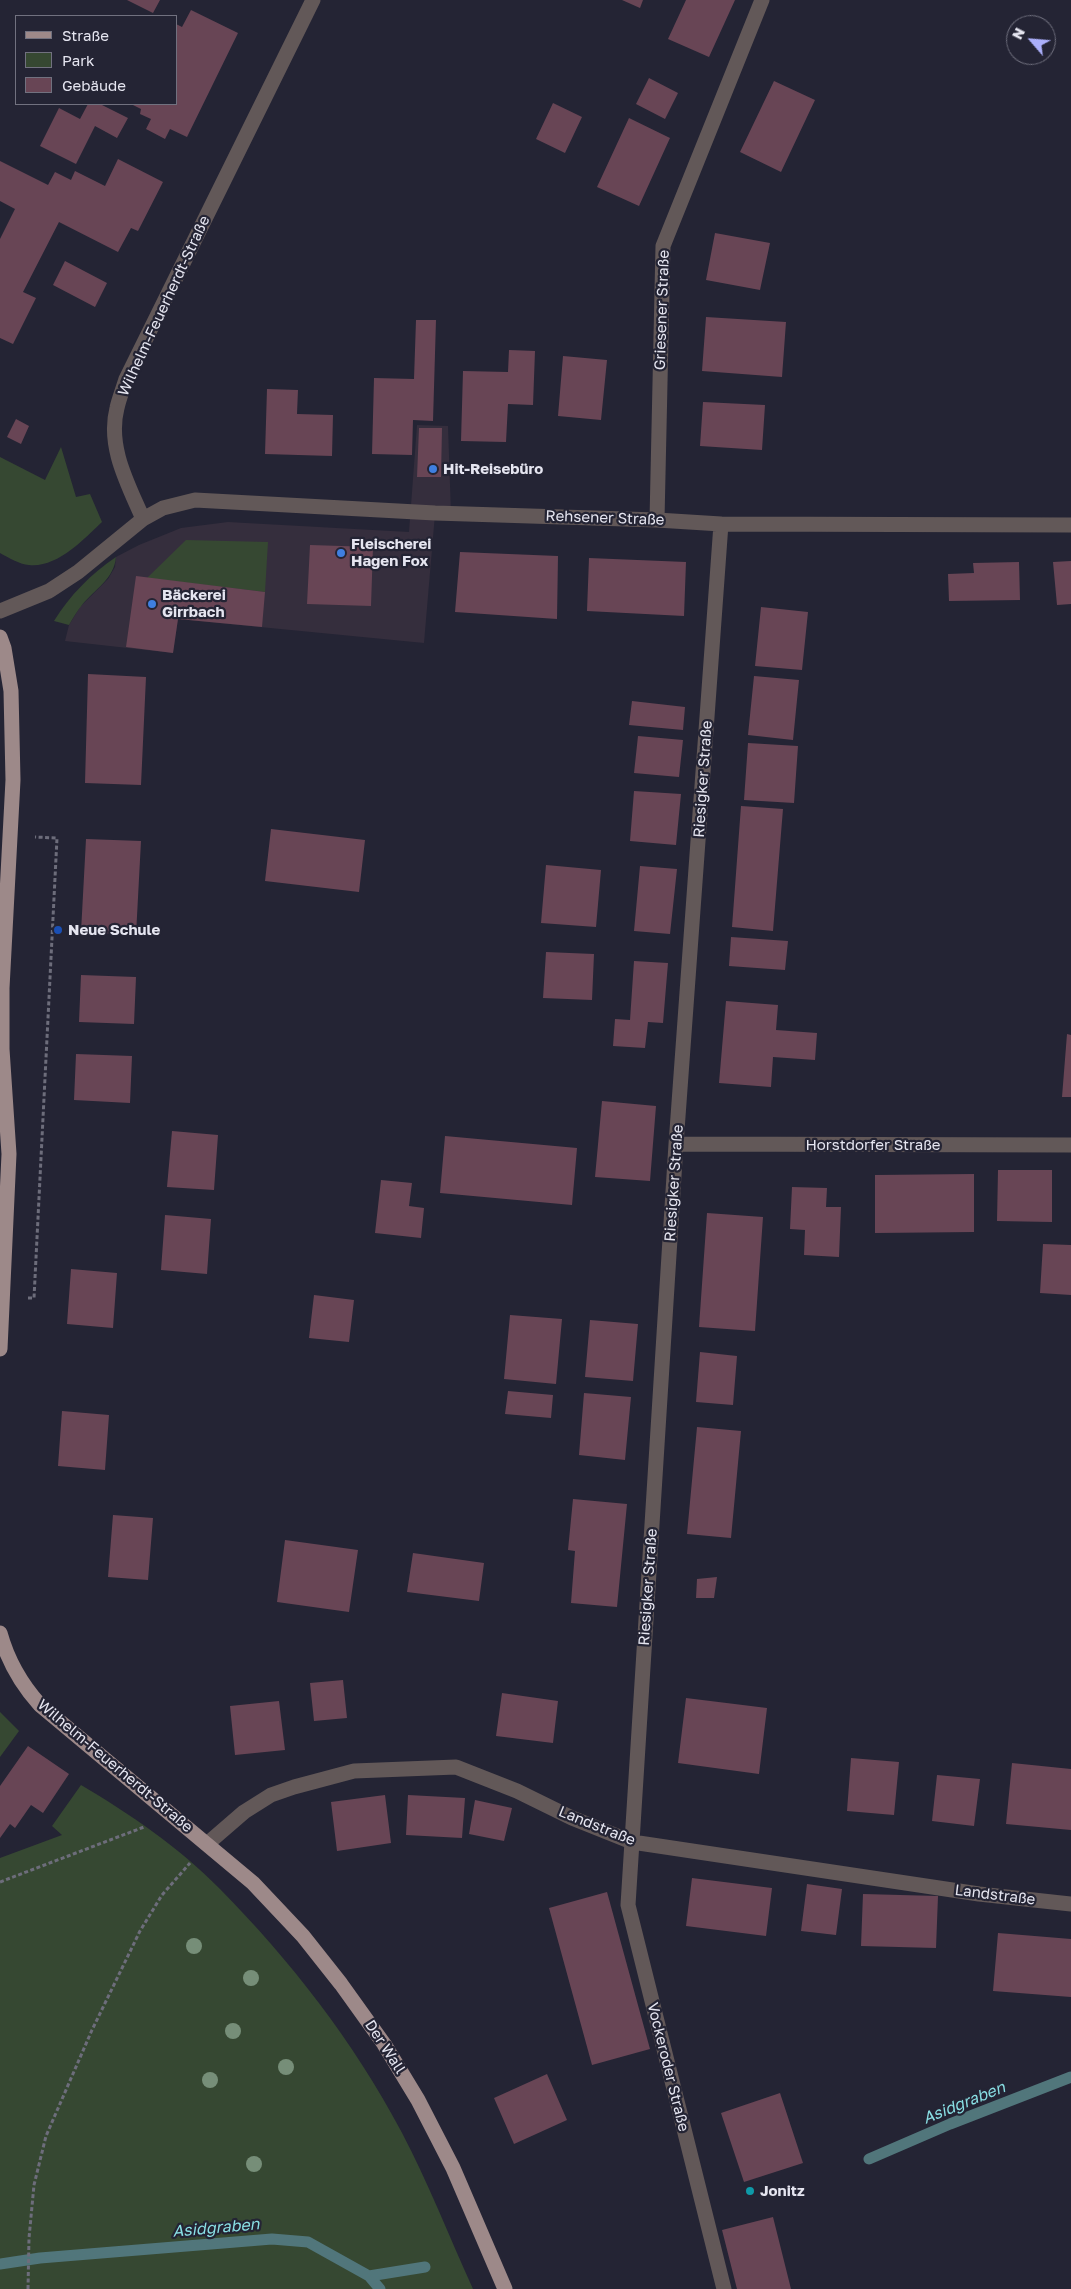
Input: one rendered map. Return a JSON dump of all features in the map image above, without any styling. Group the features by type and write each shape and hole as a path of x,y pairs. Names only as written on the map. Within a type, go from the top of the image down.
{"main road":[{"path":"0,638 4,648 11,691 13,780 2,988 2,1049 8,1135 4,1182 0,1349"},
{"name":"Wilhelm-Feuerherdt-Straße","path":"0,1633 2,1649 25,1689 40,1706 207,1844"},
{"name":"Der Wall","path":"207,1844 253,1883 303,1936 342,1984 384,2044 418,2100 453,2168 505,2289"}],"street":[{"name":"Wilhelm-Feuerherdt-Straße","path":"143,519 120,463 114,434 116,410 126,379 313,0"},
{"name":"Griesener Straße","path":"657,520 662,246 762,0"},
{"name":"Rehsener Straße","path":"143,519 163,508 195,500 435,513 657,520 721,524 1071,525"},
{"path":"0,611 49,590 78,572 143,519"},
{"name":"Riesigker Straße","path":"632,1842 676,1144 721,524"},
{"name":"Horstdorfer Straße","path":"676,1144 1071,1146"},
{"name":"Landstraße","path":"207,1844 244,1812 271,1795 294,1787 354,1771 456,1767 517,1791 572,1818 632,1842 979,1894 1071,1904"},
{"name":"Vockeroder Straße","path":"632,1842 628,1905 724,2289"}],"path":[{"path":"27,837 57,838 34,1298"},
{"path":"0,1882 150,1825"},
{"path":"28,2289 29,2238 34,2185 41,2152 92,2030 140,1931 162,1895 207,1844"}],"shaded area":[{"path":"417,425 448,426 451,514 435,514 424,643 178,619 173,653 65,641 69,625 80,607 108,579 115,567 116,557 139,545 181,528 228,522 409,532"}],"green space":[{"path":"61,447 76,497 90,494 102,522 69,551 50,562 29,565 18,562 0,553 0,457 45,480"},
{"path":"186,540 268,542 265,592 147,578"},
{"path":"116,557 112,572 108,578 82,605 69,625 54,621 67,602 82,586"},
{"path":"0,1712 19,1731 0,1757"},
{"path":"81,1785 154,1833 205,1874 246,1916 296,1973 342,2034 383,2098 411,2150 473,2289 0,2289 0,1858 62,1835 52,1826"}],"building":[{"path":"127,0 160,0 153,13"},
{"path":"622,0 643,0 640,8"},
{"path":"686,0 735,0 709,57 668,39"},
{"path":"191,10 238,33 187,137 170,129 165,139 146,129 151,119 140,114 141,109 133,105 178,105 178,25 182,27"},
{"path":"649,78 678,93 665,119 636,104"},
{"path":"774,81 815,100 781,172 740,152"},
{"path":"553,103 582,117 565,153 536,139"},
{"path":"87,105 102,105 128,118 117,138 95,126 76,164 40,146 59,108 80,119"},
{"path":"629,118 670,138 639,206 597,187"},
{"path":"118,159 163,182 138,231 131,228 118,252 59,222 23,292 36,298 13,344 0,338 0,239 15,209 0,201 0,161 48,185 55,172 71,180 75,171 105,186"},
{"path":"715,233 770,243 760,290 706,280"},
{"path":"65,261 107,283 95,307 53,285"},
{"path":"706,317 786,322 782,377 702,371"},
{"path":"416,320 436,320 433,421 413,420 412,455 372,454 374,378 414,379"},
{"path":"509,350 535,351 533,405 508,404 506,442 461,441 463,371 508,372"},
{"path":"563,356 607,360 601,420 558,416"},
{"path":"267,389 298,390 297,414 333,415 332,456 265,454"},
{"path":"703,402 765,405 762,450 700,446"},
{"path":"16,419 29,426 21,444 7,437"},
{"path":"419,428 442,428 441,477 417,477"},
{"path":"310,545 373,547 371,606 307,604"},
{"path":"460,552 558,556 557,619 455,612"},
{"path":"589,558 686,562 684,616 587,611"},
{"path":"1071,561 1071,604 1057,605 1053,562"},
{"path":"1019,562 1020,600 949,601 948,574 974,573 973,563"},
{"path":"136,576 265,592 262,627 178,619 173,653 126,647"},
{"path":"761,607 808,612 802,670 755,666"},
{"path":"88,674 146,677 141,785 85,783"},
{"path":"754,676 799,680 793,740 748,735"},
{"path":"632,701 685,707 683,730 629,725"},
{"path":"638,736 683,740 679,777 634,773"},
{"path":"748,743 798,746 794,803 744,800"},
{"path":"634,791 681,794 676,845 630,841"},
{"path":"741,806 783,809 773,931 732,927"},
{"path":"271,829 365,840 359,892 265,881"},
{"path":"86,839 141,841 136,935 81,932"},
{"path":"546,865 601,870 596,927 541,923"},
{"path":"640,866 677,869 670,934 634,931"},
{"path":"731,937 788,941 785,970 729,966"},
{"path":"546,952 594,954 592,1000 543,998"},
{"path":"634,961 668,963 663,1023 648,1022 645,1048 613,1046 615,1019 630,1020"},
{"path":"81,975 136,977 134,1024 79,1022"},
{"path":"726,1001 778,1005 776,1030 817,1033 815,1060 773,1057 771,1087 719,1083"},
{"path":"1067,1034 1071,1035 1071,1097 1062,1097"},
{"path":"76,1054 132,1056 130,1103 74,1100"},
{"path":"602,1101 656,1106 650,1181 595,1177"},
{"path":"172,1131 218,1135 214,1190 167,1187"},
{"path":"445,1136 577,1148 572,1205 440,1193"},
{"path":"998,1170 1052,1170 1052,1222 997,1221"},
{"path":"974,1174 974,1232 875,1233 875,1175"},
{"path":"381,1180 412,1183 409,1206 424,1208 421,1238 375,1233"},
{"path":"792,1187 827,1188 826,1207 841,1207 839,1257 804,1255 805,1230 790,1229"},
{"path":"707,1213 763,1217 755,1331 699,1327"},
{"path":"165,1215 211,1219 207,1274 161,1270"},
{"path":"1043,1244 1071,1245 1071,1295 1040,1293"},
{"path":"71,1269 117,1273 113,1328 67,1324"},
{"path":"314,1295 354,1300 349,1342 309,1338"},
{"path":"510,1315 562,1319 556,1384 504,1379"},
{"path":"590,1320 638,1324 633,1381 585,1377"},
{"path":"700,1352 737,1356 733,1405 696,1402"},
{"path":"508,1391 553,1395 551,1418 505,1414"},
{"path":"584,1393 631,1397 625,1460 579,1455"},
{"path":"62,1411 109,1415 105,1470 58,1466"},
{"path":"697,1427 741,1431 731,1538 687,1534"},
{"path":"573,1499 627,1504 617,1607 571,1603 575,1551 568,1550"},
{"path":"113,1515 153,1518 148,1580 108,1577"},
{"path":"285,1540 358,1550 349,1612 277,1602"},
{"path":"413,1553 484,1563 479,1601 407,1592"},
{"path":"717,1577 714,1598 696,1598 697,1579"},
{"path":"343,1680 347,1718 314,1721 310,1683"},
{"path":"502,1693 558,1701 553,1743 496,1736"},
{"path":"686,1698 767,1708 759,1774 678,1763"},
{"path":"279,1701 285,1750 235,1755 230,1706"},
{"path":"28,1746 69,1774 43,1813 31,1805 15,1828 10,1824 0,1838 0,1786"},
{"path":"851,1758 899,1762 894,1815 847,1811"},
{"path":"1012,1763 1071,1769 1071,1830 1006,1824"},
{"path":"937,1775 980,1779 974,1826 932,1821"},
{"path":"385,1795 391,1843 337,1851 331,1802"},
{"path":"408,1795 465,1798 462,1838 406,1835"},
{"path":"475,1800 512,1808 504,1841 469,1834"},
{"path":"692,1878 772,1888 766,1936 686,1926"},
{"path":"807,1884 842,1889 836,1935 801,1931"},
{"path":"607,1892 650,2049 592,2065 549,1908"},
{"path":"863,1894 938,1896 936,1948 861,1946"},
{"path":"998,1933 1071,1939 1071,1997 993,1991"},
{"path":"547,2074 567,2120 514,2144 494,2098"},
{"path":"780,2093 803,2163 744,2182 721,2113"},
{"path":"773,2217 791,2289 737,2289 722,2230"}],"waterway":[{"name":"Asidgraben","path":"869,2159 950,2124 1071,2077"},
{"name":"Asidgraben","path":"0,2264 40,2258 272,2239 308,2242 369,2276 425,2267"},
{"path":"369,2276 380,2289"}],"place":[{"name":"Hit-Reisebüro","path":"433,469"},
{"name":"Fleischerei Hagen Fox","path":"341,553"},
{"name":"Bäckerei Girrbach","path":"152,604"},
{"name":"Neue Schule","path":"58,930"},
{"name":"Jonitz","path":"750,2191"}]}
